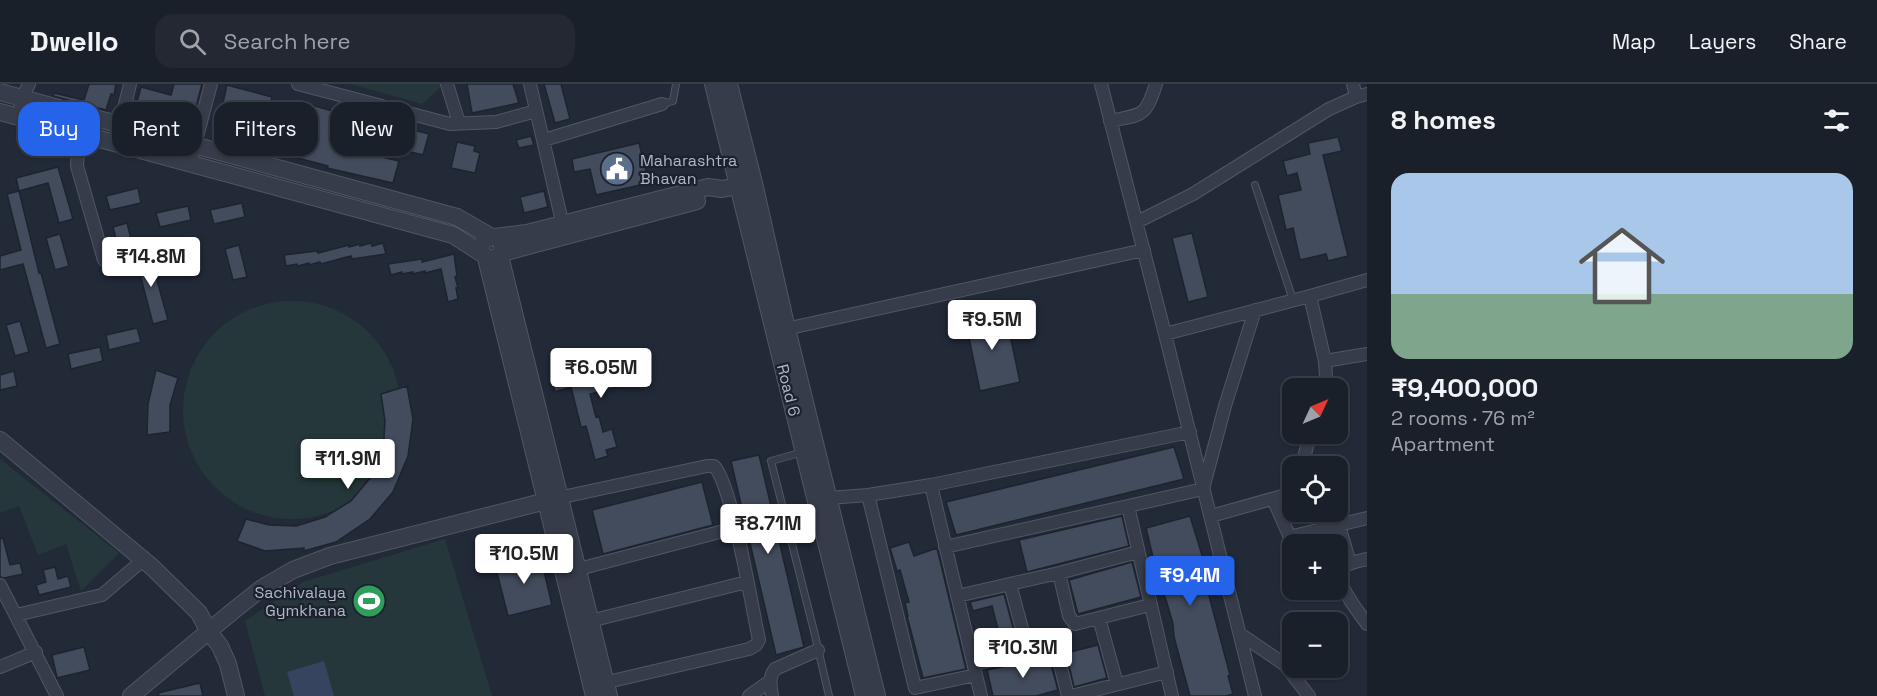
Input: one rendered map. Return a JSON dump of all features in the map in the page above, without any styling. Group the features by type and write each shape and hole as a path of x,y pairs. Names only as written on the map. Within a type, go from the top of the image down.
{"street":[{"path":"126,102 130,84"},
{"path":"202,117 211,84"},
{"path":"302,84 450,124 496,122 536,111"},
{"path":"447,84 459,123"},
{"path":"530,84 565,231"},
{"name":"Road 6","path":"713,84 746,184"},
{"name":"Road 6","path":"729,84 746,184 780,330 804,452 864,696"},
{"path":"1101,84 1255,696"},
{"path":"1110,121 1139,115 1146,111 1156,84"},
{"path":"0,92 26,91 52,102"},
{"path":"1137,222 1193,195 1359,92"},
{"path":"544,140 662,104"},
{"path":"0,112 18,117"},
{"path":"100,139 453,235 492,249 527,233 565,231 709,198 722,189 746,184"},
{"path":"131,696 262,588 292,570 330,556 553,499 707,466 714,466 719,471 723,483 759,640 749,649 600,690 584,623 553,499 492,249 457,218 202,148"},
{"path":"78,156 77,166 104,260"},
{"path":"190,164 192,156"},
{"path":"279,188 284,170"},
{"path":"388,217 392,200"},
{"path":"780,330 1144,250"},
{"path":"1165,334 1367,280"},
{"path":"1310,296 1325,361 1326,378"},
{"path":"1203,489 1225,406 1255,310"},
{"name":"Road 6","path":"780,330 828,498 877,696"},
{"path":"1325,361 1367,354"},
{"path":"828,498 868,495 931,485 1190,432"},
{"path":"0,440 25,467 199,613 220,646 228,664 236,696"},
{"path":"0,452 25,467"},
{"path":"931,485 981,696"},
{"path":"945,547 1203,489"},
{"path":"868,495 915,688 1028,651 1049,647 1057,652 1070,696 1167,672"},
{"path":"1211,516 1282,496"},
{"path":"1272,499 1288,534"},
{"path":"1128,506 1172,696"},
{"path":"1312,534 1367,518"},
{"path":"1338,522 1350,563 1367,559"},
{"path":"571,571 735,528"},
{"path":"957,596 1138,552"},
{"path":"16,615 102,595 140,562"},
{"path":"1059,573 1072,621 1075,624 1150,605"},
{"path":"584,623 747,582"},
{"path":"1010,584 1028,651"},
{"path":"1,588 57,696"},
{"path":"1348,596 1367,624"},
{"path":"1099,618 1117,684"},
{"path":"1240,634 1284,664 1309,696"},
{"path":"772,696 770,681 775,669 819,650"},
{"path":"0,667 36,652"},
{"path":"749,696 770,681"}],"lane":[{"path":"662,104 673,101 676,84"},
{"path":"1255,185 1293,301"},
{"path":"804,452 771,461 829,696"}],"shaded area":[{"path":"350,84 440,84 441,87 422,104"},
{"path":"292,301 313,303 334,310 369,333 392,368 399,389 401,410 399,431 392,452 369,487 334,510 313,517 292,519 271,517 250,510 215,487 192,452 185,431 183,410 185,389 192,368 215,333 250,310 271,303"},
{"path":"0,459 119,553 81,591 66,544 38,555 19,506 0,513"},
{"name":"Sachivalaya Gymkhana","path":"445,539 492,696 265,696 245,621 303,582"}],"water":[{"path":"324,661 334,696 294,696 287,672"}],"building":[{"path":"89,84 116,84 114,95 111,94 106,110 100,108 100,102 76,102 53,96 54,93 84,100"},
{"path":"174,84 202,84 197,102 137,102 141,87 171,95"},
{"path":"467,84 513,84 519,103 472,113"},
{"path":"544,84 561,84 570,119 555,123"},
{"path":"227,85 272,97 271,102 223,102"},
{"path":"318,107 330,110 330,156 378,156 399,161 393,183 327,168 328,166 290,156 318,156"},
{"path":"415,130 429,134 423,155 415,153"},
{"path":"531,136 534,145 519,148 516,140"},
{"path":"1338,137 1342,151 1323,155 1348,256 1328,261 1326,254 1300,260 1293,228 1286,230 1278,195 1301,190 1297,173 1287,176 1283,161 1310,154 1308,143"},
{"path":"457,142 475,146 474,151 480,153 475,173 451,168"},
{"name":"Maharashtra Bhavan","path":"639,143 649,183 596,195 590,169 574,172 572,159"},
{"path":"58,167 73,219 59,223 48,183 19,191 16,178"},
{"path":"138,188 141,203 110,210 106,196"},
{"path":"19,191 39,273 41,273 60,344 46,348 23,264 0,270 0,256 21,250 7,194"},
{"path":"544,191 548,207 524,213 520,197"},
{"path":"242,203 245,217 214,224 210,210"},
{"path":"188,206 191,220 160,227 156,213"},
{"path":"127,223 135,254 121,258 113,227"},
{"path":"1192,233 1208,297 1188,302 1172,238"},
{"path":"60,234 69,266 55,270 46,238"},
{"path":"371,243 372,246 383,243 386,254 352,259 351,256 321,264 320,262 286,266 284,255 317,251 318,253 349,245 349,247"},
{"path":"239,245 247,277 233,280 225,249"},
{"path":"149,251 168,320 153,324 135,255"},
{"path":"454,254 458,299 448,302 441,269 425,273 425,271 402,274 402,272 391,275 388,264 422,259 422,262"},
{"path":"1005,311 1020,382 980,391 965,319"},
{"path":"20,321 29,352 15,356 6,325"},
{"path":"137,328 141,342 109,350 106,335"},
{"path":"100,347 103,361 71,369 68,354"},
{"path":"642,359 643,366 648,365 651,378 590,394 603,432 612,429 617,447 606,450 608,456 595,460 586,426 581,427 571,387 555,392 552,380 574,374 577,385 598,380 596,370"},
{"path":"156,370 178,378 170,405 170,432 147,435 148,404"},
{"path":"14,371 17,386 0,390 0,375"},
{"path":"407,386 413,419 408,456 393,492 370,519 336,542 304,551 304,548 265,551 237,541 246,519 269,525 296,526 325,517 351,501 370,478 383,451 385,421 381,394"},
{"path":"1174,447 1184,479 956,535 946,502"},
{"path":"759,455 804,647 776,655 731,461"},
{"path":"702,482 713,525 603,554 592,510"},
{"path":"1122,516 1129,546 1027,572 1019,540"},
{"path":"1190,516 1209,578 1211,591 1208,592 1230,675 1228,676 1233,694 1226,696 1190,696 1146,528"},
{"path":"3,538 10,565 20,563 23,574 0,577 0,539"},
{"path":"909,542 914,556 937,548 966,669 923,678 907,616 905,603 909,602 900,570 897,571 890,548"},
{"path":"540,554 552,605 508,616 495,565"},
{"path":"1132,562 1141,597 1078,614 1069,580"},
{"path":"55,567 58,579 68,576 71,587 39,595 36,585 46,582 43,570"},
{"path":"1004,594 1018,646 982,654 976,640 999,633 992,606 973,611 970,602"},
{"path":"1098,645 1107,678 1074,687 1066,653"},
{"path":"84,647 90,670 57,678 52,655"},
{"path":"1049,657 1058,690 1036,696 993,696 987,670"},
{"path":"200,683 203,696 159,696 158,693"}],"place":[{"name":"Maharashtra Bhavan","path":"617,169"},
{"name":"Sachivalaya Gymkhana","path":"369,601"}]}
